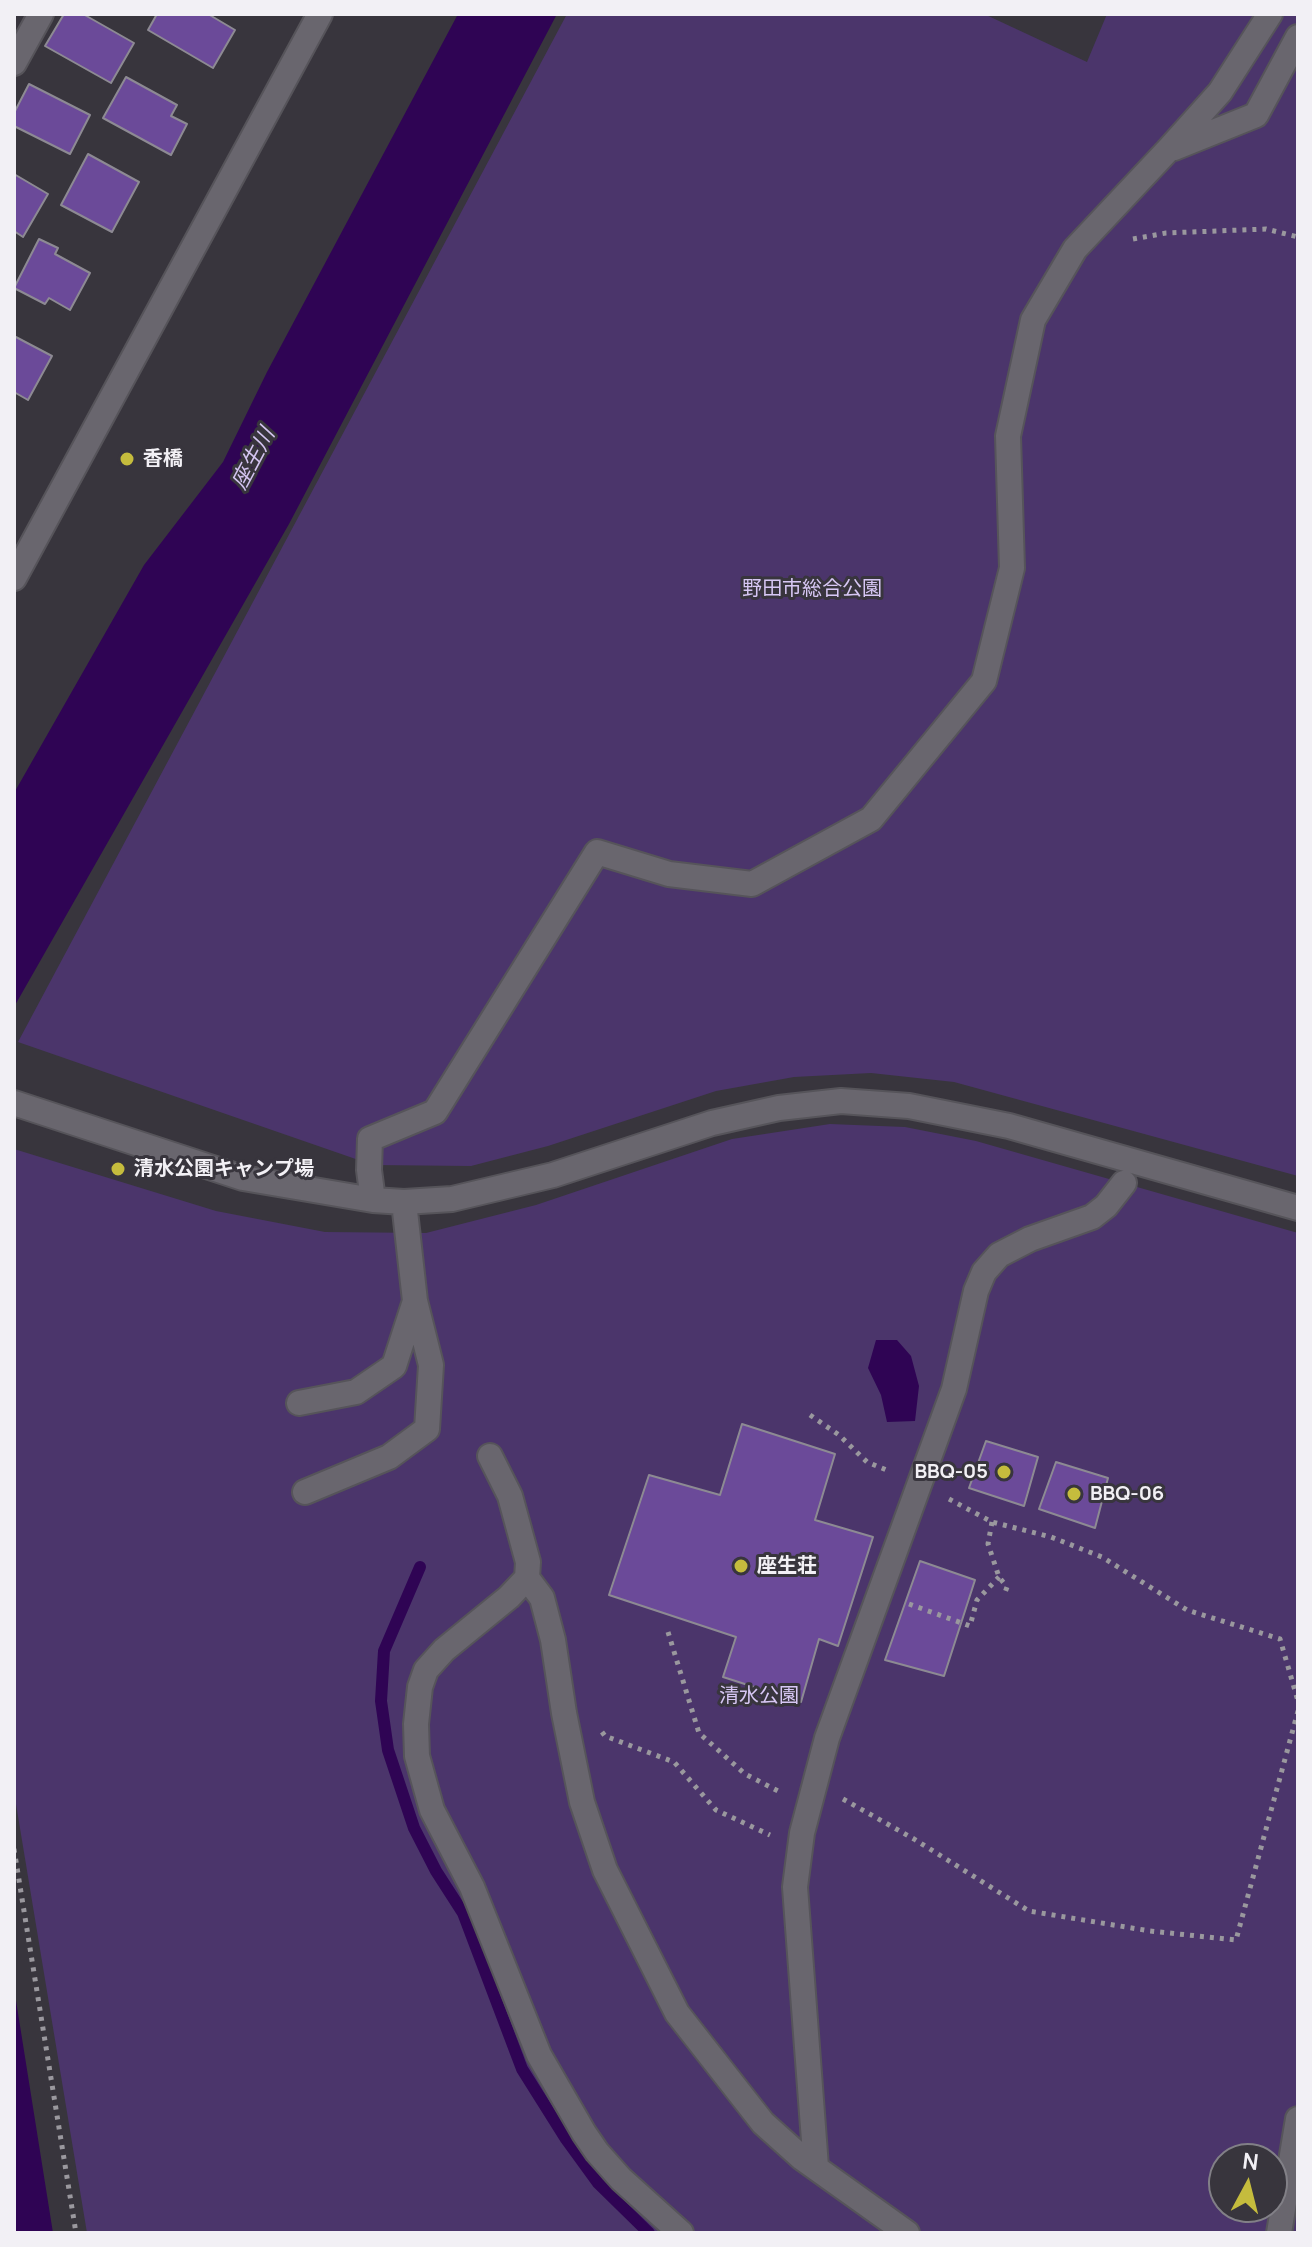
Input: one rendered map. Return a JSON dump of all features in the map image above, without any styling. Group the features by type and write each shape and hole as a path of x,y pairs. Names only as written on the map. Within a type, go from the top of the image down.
{"street":[{"path":"14,63 41,14"},
{"path":"14,578 320,14"},
{"path":"373,1200 369,1170 370,1139 435,1112 597,852 669,874 752,884 871,819 984,681 1012,568 1008,436 1033,320 1075,249 1220,92 1270,14"},
{"path":"1168,150 1256,115 1298,37"},
{"path":"14,1103 243,1178 373,1200 404,1202 452,1199 553,1175 712,1123 779,1108 841,1101 909,1106 1009,1126 1298,1208"},
{"path":"816,2167 795,1887 802,1833 827,1738 954,1389 976,1291 984,1272 999,1255 1030,1239 1092,1217 1106,1206 1124,1183"},
{"path":"305,1492 389,1457 427,1429 431,1365 415,1301 404,1202"},
{"path":"299,1403 356,1392 394,1366 415,1301"},
{"path":"490,1456 510,1496 528,1562 527,1578 509,1597 444,1650 426,1670 420,1687 416,1724 417,1756 432,1810 472,1887 539,2055 597,2152 621,2179 681,2233"},
{"path":"527,1578 542,1598 550,1626 582,1802 605,1870 677,2013 763,2123 802,2158 904,2232"},
{"path":"1279,2233 1298,2119"}],"path":[{"path":"1075,249 1166,233 1266,229 1298,237"},
{"path":"810,1415 839,1435 867,1462 921,1484 992,1522 1051,1537 1102,1557 1187,1610 1280,1639 1298,1701"},
{"path":"992,1522 988,1544 999,1577 1007,1587 1004,1595"},
{"path":"880,1594 970,1626 977,1600 999,1577"},
{"path":"668,1632 699,1733 745,1774 813,1795 914,1839 1029,1911 1150,1931 1236,1940 1298,1711"},
{"path":"597,1723 605,1736 674,1762 716,1810 800,1848"},
{"path":"14,1849 76,2233"}],"green space":[{"name":"野田市総合公園","path":"567,14 984,14 1087,62 1107,14 1298,14 1298,1176 954,1082 871,1073 794,1077 716,1091 548,1146 471,1166 373,1165 18,1042"},
{"name":"清水公園","path":"830,1124 905,1127 976,1141 1298,1233 1298,2233 87,2233 14,1792 14,1149 216,1211 325,1232 426,1233 536,1205 732,1139"}],"water":[{"name":"座生川","path":"458,14 557,14 289,524 14,1007 14,793 144,565 223,462 267,372"},
{"path":"876,1340 897,1340 911,1356 919,1386 915,1421 887,1422 881,1395 868,1368"},
{"path":"14,1988 53,2233 14,2233"}],"building":[{"path":"64,14 83,14 134,43 111,83 45,46"},
{"path":"157,14 208,14 235,30 213,68 148,30"},
{"path":"126,77 177,105 171,116 187,124 171,155 103,118"},
{"path":"29,84 90,115 70,154 14,126 14,113"},
{"path":"88,154 139,182 112,232 61,205"},
{"path":"14,174 48,194 23,237 14,231"},
{"path":"39,239 58,248 55,254 90,273 70,310 49,298 45,304 14,288"},
{"path":"14,336 52,356 28,400 14,392"},
{"name":"座生荘","path":"742,1424 835,1454 815,1520 873,1537 838,1646 819,1639 801,1702 723,1677 736,1637 609,1595 649,1475 720,1495"},
{"name":"BBQ-05","path":"986,1441 1038,1457 1024,1506 969,1488"},
{"name":"BBQ-06","path":"1056,1462 1108,1478 1095,1528 1039,1509"},
{"path":"920,1561 975,1580 944,1676 885,1660"}],"waterway":[{"path":"420,1567 384,1651 381,1701 388,1750 414,1828 436,1871 463,1913 522,2069 598,2183 649,2233"}],"place":[{"name":"香橋","path":"127,459"},
{"name":"清水公園キャンプ場","path":"118,1169"},
{"name":"BBQ-05","path":"1004,1472"},
{"name":"BBQ-06","path":"1074,1494"},
{"name":"座生荘","path":"741,1566"}]}
